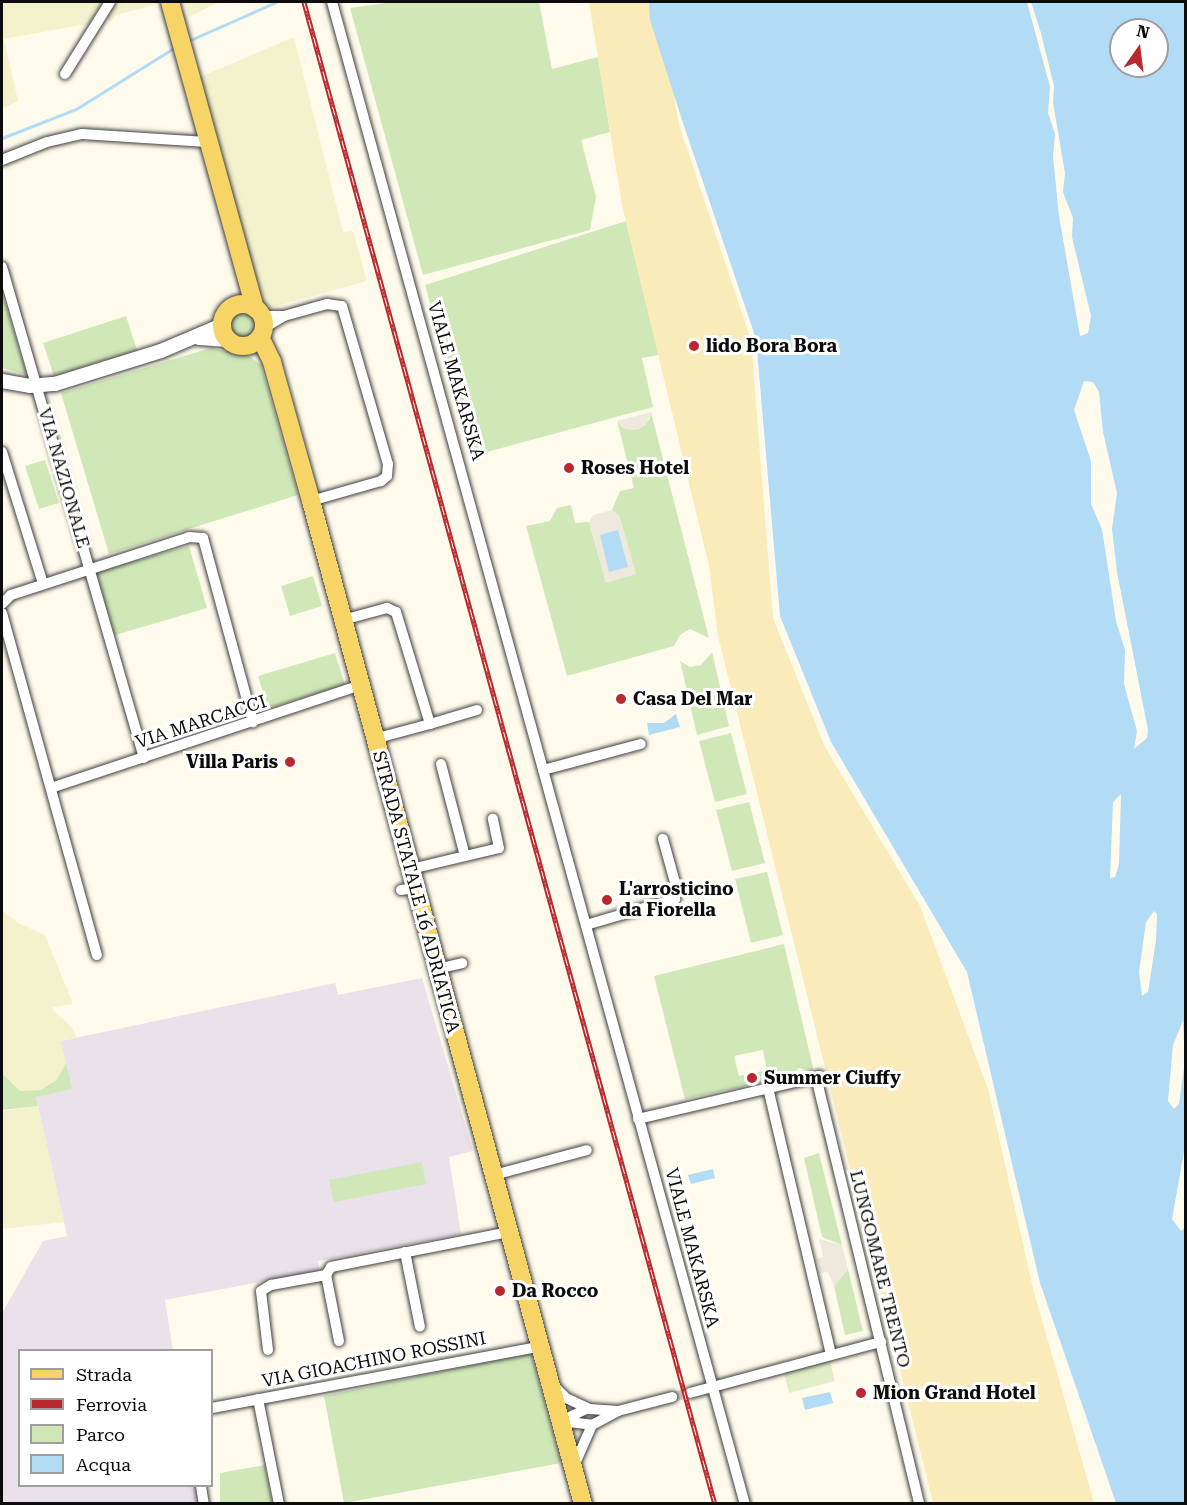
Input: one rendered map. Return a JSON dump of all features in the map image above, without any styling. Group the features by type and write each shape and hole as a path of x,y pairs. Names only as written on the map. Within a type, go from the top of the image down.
{"main road":[{"name":"STRADA STATALE 16 ADRIATICA","path":"171,7 207,142 245,270 258,327 272,362 311,501 411,870 408,889 437,969 561,1421"},
{"path":"232,307 244,304 258,327 239,346 225,333 232,307 245,270"},
{"path":"561,1421 583,1503"}],"street":[{"path":"65,74 110,2"},
{"name":"VIALE MAKARSKA","path":"332,2 460,457 638,1119 745,1503"},
{"path":"2,160 47,142 82,134 207,142"},
{"name":"VIA NAZIONALE","path":"2,267 144,758"},
{"path":"258,327 284,316 331,303 344,309 388,467 381,481 311,501"},
{"name":"VIA NAZIONALE","path":"2,381 37,387 197,338 225,333"},
{"path":"2,452 44,584"},
{"path":"2,603 8,596 192,536 205,540 253,722"},
{"path":"343,620 387,608 396,612 430,724"},
{"path":"2,613 97,955"},
{"name":"VIA MARCACCI","path":"51,788 361,685"},
{"path":"375,739 477,710"},
{"path":"543,770 641,744"},
{"path":"441,764 465,856"},
{"path":"411,870 499,848 493,819"},
{"path":"586,925 675,898 677,889 663,839"},
{"path":"437,969 462,963"},
{"name":"LUNGOMARE TRENTO","path":"768,1088 818,1077 919,1503"},
{"path":"638,1119 768,1088 831,1355"},
{"path":"494,1175 587,1150"},
{"path":"268,1350 260,1302 263,1289 405,1252 510,1232"},
{"path":"405,1252 420,1327"},
{"path":"327,1273 339,1341"},
{"path":"690,1393 881,1342"},
{"name":"VIA GIOACHINO ROSSINI","path":"213,1407 542,1346"},
{"path":"550,1382 560,1394 590,1409"},
{"path":"561,1421 592,1425 618,1411 672,1398"},
{"path":"258,1399 279,1503"},
{"path":"561,1421 572,1413 590,1409 618,1411"},
{"path":"573,1467 592,1425"},
{"path":"201,1487 204,1503"}],"shaded area":[{"path":"2,2 106,2 93,23 4,39 18,101 2,109"},
{"path":"116,2 163,3 116,15 110,22 106,17"},
{"path":"185,2 219,2 189,17"},
{"path":"294,37 343,232 353,231 367,281 265,309 200,77"},
{"path":"651,412 646,425 636,430 625,429 617,421"},
{"path":"612,510 620,517 636,574 606,583 589,522 593,515"},
{"path":"2,910 18,923 45,935 73,1004 53,1007 53,1011 71,1026 77,1038 61,1041 66,1063 57,1080 41,1090 20,1091 2,1073"},
{"path":"422,978 473,1151 449,1157 461,1234 318,1261 319,1271 165,1300 173,1349 18,1349 18,1487 197,1487 200,1503 2,1504 2,1313 43,1241 67,1236 36,1097 61,1041 335,983 338,995"},
{"path":"38,1106 64,1222 2,1229 2,1111"},
{"path":"819,1239 842,1245 848,1269 834,1286 828,1272 820,1273 817,1259 823,1257"}],"green space":[{"path":"393,2 539,2 552,69 598,57 610,132 581,140 596,197 590,230 423,275 350,8"},
{"path":"626,221 659,355 642,358 653,407 472,456 425,285"},
{"path":"2,293 27,375 2,368"},
{"path":"243,311 253,315 257,325 253,335 243,339 233,335 229,325 233,315"},
{"path":"126,316 137,350 54,376 43,343"},
{"path":"211,348 249,356 261,365 298,495 109,554 61,393"},
{"path":"651,412 709,638 690,629 680,635 674,646 567,676 526,526 550,521 557,508 571,505 575,523 589,522 606,582 620,517 612,510 620,491 634,488 617,421 622,427 639,429 649,420"},
{"path":"45,460 59,503 39,509 25,466"},
{"path":"189,546 207,608 115,635 96,572"},
{"path":"313,576 322,606 290,616 281,586"},
{"path":"712,652 729,726 697,735 680,661 690,667 701,665"},
{"path":"335,653 345,685 268,708 258,676"},
{"path":"731,733 747,794 715,802 699,741"},
{"path":"749,802 765,863 732,871 716,810"},
{"path":"767,872 783,935 751,943 735,879"},
{"path":"784,944 814,1072 799,1068 787,1077 685,1099 654,976","holes":["763,1050 767,1070 739,1076 734,1056"]},
{"path":"66,1063 72,1089 36,1097 38,1106 2,1110 2,1073 20,1091 41,1090 57,1080"},
{"path":"819,1153 842,1245 822,1237 804,1158"},
{"path":"422,1162 426,1184 334,1202 329,1180"},
{"path":"848,1269 863,1331 845,1335 834,1286"},
{"path":"531,1353 561,1463 344,1503 324,1396"},
{"path":"830,1361 835,1381 789,1393 784,1373"},
{"path":"265,1465 272,1503 220,1503 220,1473"}],"sand":[{"path":"589,2 658,2 679,125 751,340 773,618 825,747 920,906 988,1089 1033,1288 1094,1503 933,1503 718,636 709,566 622,205"}],"water":[{"path":"649,2 1185,2 1185,1503 1116,1503 1040,1283 967,972 831,742 780,616 756,339 650,20"},
{"path":"618,530 628,567 609,572 600,535"},
{"path":"676,714 680,727 649,735 647,723 664,723"},
{"path":"713,1169 715,1178 691,1184 688,1175"},
{"path":"830,1392 833,1403 805,1410 802,1398"}],"pier":[{"path":"1027,2 1031,2 1041,33 1054,86 1053,103 1065,173 1063,192 1073,218 1072,237 1091,316 1088,333 1080,336 1059,216 1053,157 1055,134 1048,113 1050,87"},
{"path":"1084,381 1093,382 1099,392 1103,432 1117,493 1112,529 1117,572 1148,730 1147,738 1134,749 1137,731 1124,684 1125,650 1116,621 1102,529 1091,504 1091,461 1074,410"},
{"path":"1121,794 1119,864 1115,877 1110,878 1113,802"},
{"path":"1154,911 1157,914 1156,940 1148,992 1142,996 1139,972 1146,922"},
{"path":"1183,1021 1185,1061 1179,1104 1174,1109 1168,1101 1173,1045"},
{"path":"1185,1146 1186,1227 1181,1231 1172,1219"}],"waterway":[{"path":"188,41 276,2"},
{"path":"2,138 76,109 177,46"}],"tunnel":[{"path":"672,1397 690,1393"}],"railway":[{"path":"304,2 715,1504"}],"place":[{"name":"lido Bora Bora","path":"694,346"},
{"name":"Roses Hotel","path":"569,468"},
{"name":"Casa Del Mar","path":"621,699"},
{"name":"Villa Paris","path":"290,762"},
{"name":"L'arrosticino da Fiorella","path":"607,900"},
{"name":"Summer Ciuffy","path":"752,1078"},
{"name":"Da Rocco","path":"500,1291"},
{"name":"Mion Grand Hotel","path":"861,1393"}]}
